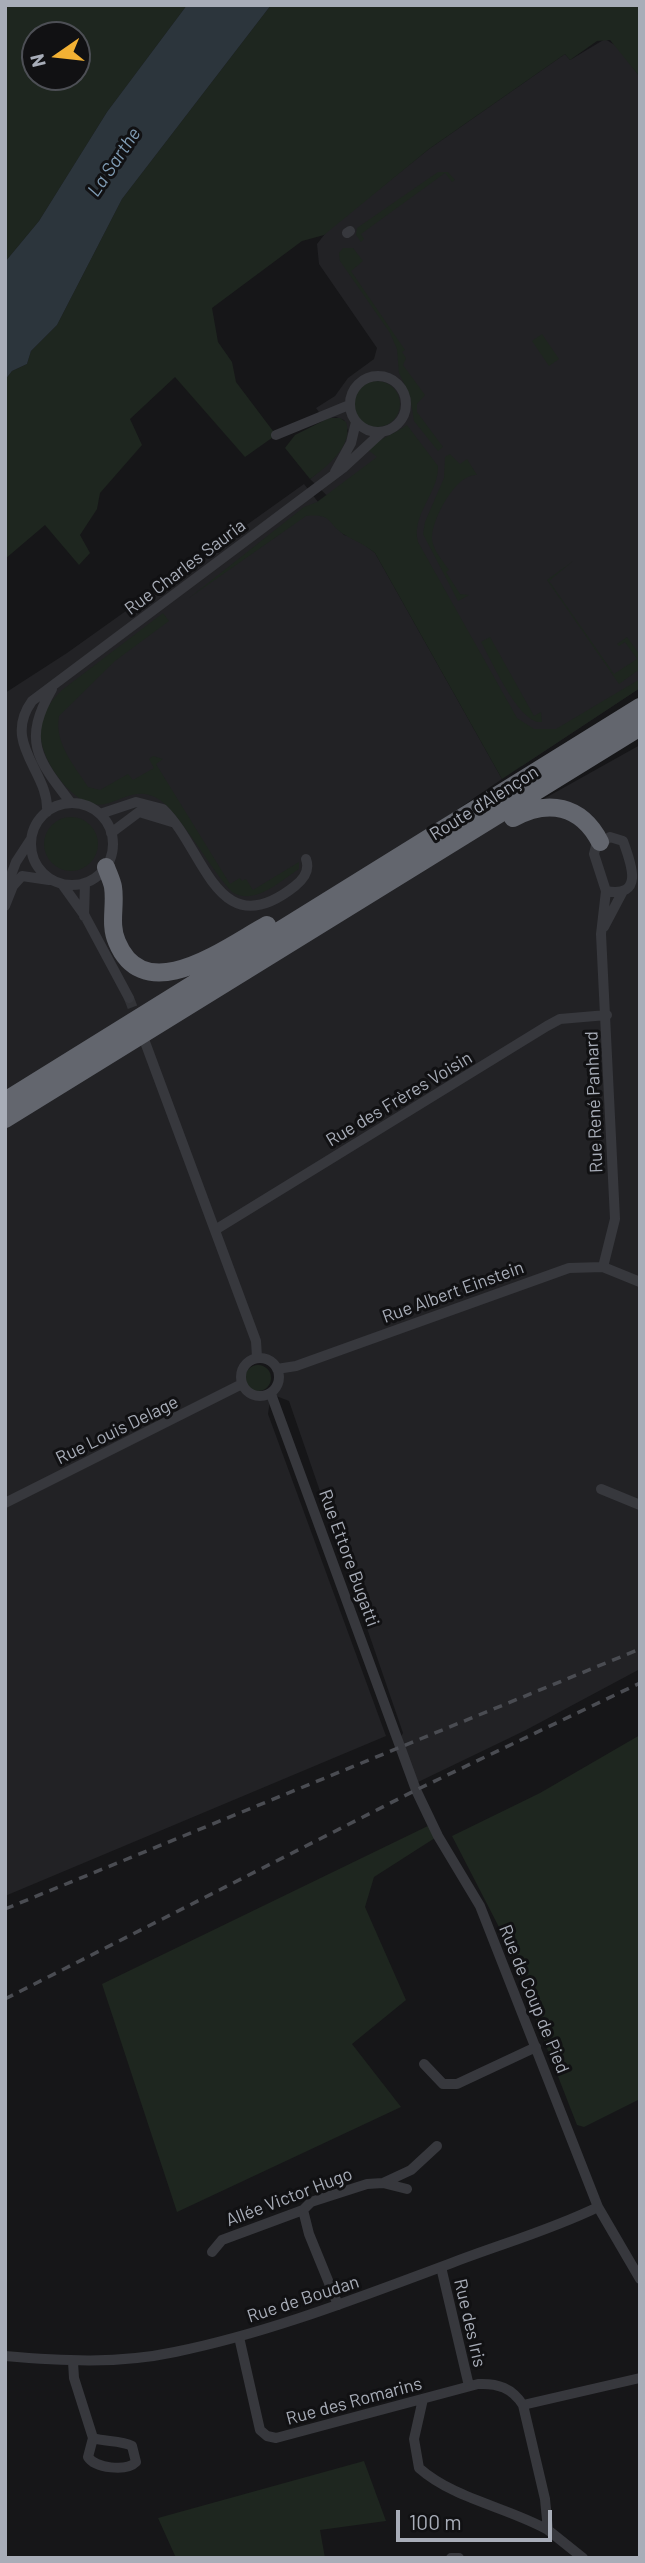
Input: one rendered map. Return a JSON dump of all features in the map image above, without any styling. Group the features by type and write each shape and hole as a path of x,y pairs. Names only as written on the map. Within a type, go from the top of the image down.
{"highway":[{"name":"Route d'Alençon","path":"418,844 640,707"},
{"path":"544,789 566,772 640,727"},
{"path":"5,1119 544,789 640,737"},
{"path":"450,846 470,842 528,810 552,806 567,809 587,821 600,842"},
{"path":"106,867 113,887 113,927 116,941 134,964 163,973 193,967 377,863 418,844"},
{"path":"5,1099 32,1085 418,844"}],"street":[{"path":"380,376 397,383 405,397 404,413 396,426 382,432 370,432 356,422 349,404 353,390 363,380 380,376"},
{"path":"276,435 349,404"},
{"name":"Rue Charles Sauria","path":"334,472 351,443 356,422"},
{"name":"Rue Charles Sauria","path":"47,812 46,791 26,754 23,726 30,704 356,457 382,432"},
{"name":"Rue Charles Sauria","path":"54,686 36,718 35,742 44,764 71,803"},
{"path":"100,814 142,802 163,809 225,897 241,905 268,902 296,886 306,872 306,859"},
{"path":"5,891 16,862 35,827 47,812 62,804 71,803 89,806 100,814 111,832 113,844 106,867 85,883 22,876 13,886 5,906"},
{"path":"111,832 139,812 173,822"},
{"path":"610,837 622,841 634,873 629,888 623,891 606,891 594,854 600,842 610,837"},
{"path":"31,838 36,864 59,882 85,916 129,998"},
{"path":"5,855 16,862"},
{"path":"85,883 85,916"},
{"name":"Rue René Panhard","path":"603,1267 615,1219 601,934 606,891"},
{"path":"601,934 623,891"},
{"name":"Rue des Frères Voisin","path":"215,1230 547,1026 560,1019 607,1015"},
{"path":"145,1042 256,1341 257,1357"},
{"name":"Rue Albert Einstein","path":"277,1369 296,1366 569,1268 603,1267 640,1282"},
{"path":"257,1357 271,1362 277,1369 279,1383 271,1394 253,1395 243,1384 241,1375 245,1365 257,1357"},
{"name":"Rue Louis Delage","path":"5,1503 243,1384"},
{"name":"Rue Ettore Bugatti","path":"271,1394 394,1733"},
{"path":"601,1489 640,1505"},
{"name":"Rue de Coup de Pied","path":"394,1733 432,1824 480,1906 598,2207 640,2279"},
{"path":"424,2064 432,2076 443,2084 457,2084 537,2047"},
{"name":"Allée Victor Hugo","path":"383,2183 422,2163 437,2146"},
{"name":"Allée Victor Hugo","path":"212,2252 222,2240 303,2210 312,2202 367,2184 383,2183 407,2189"},
{"name":"Rue de Boudan","path":"5,2356 74,2362 173,2353 239,2337 338,2305 598,2207"},
{"path":"303,2210 309,2234 338,2305"},
{"name":"Rue des Iris","path":"441,2267 469,2386"},
{"name":"Rue des Romarins","path":"239,2337 260,2430 267,2436 276,2438 469,2386 493,2383 517,2395 523,2405"},
{"path":"74,2362 74,2378 93,2438 88,2457 91,2462 125,2468 136,2462 132,2446 127,2443 108,2443 93,2438"},
{"path":"548,2530 545,2499 523,2405 640,2378"},
{"path":"423,2399 414,2439 419,2468 442,2485 522,2516 548,2530 583,2558"},
{"path":"451,2558 459,2558"}],"shaded area":[{"path":"5,5 187,5 107,112 39,221 5,262"},
{"path":"271,5 640,5 640,77 610,40 597,41 570,60 565,54 429,149 324,235 302,241 212,308 218,342 232,362 236,382 276,435 245,457 175,377 130,419 142,445 100,493 97,509 80,535 90,553 79,565 45,525 5,559 5,380 12,371 27,364 31,351 57,325 122,199"},
{"path":"605,39 618,47 640,77 640,688 522,766 365,533 310,479 335,457 348,431 344,420 336,417 324,419 316,408 335,396 348,378 374,359 377,348 319,264 317,244 328,230 429,149 565,54 570,60"},
{"path":"438,172 448,172 455,180 452,182 445,173 361,234 364,239 361,242 356,235 357,228"},
{"path":"343,248 353,248 363,261 351,271 405,350 402,352 406,358 403,365 425,395 417,404 417,412 443,447 438,451 414,421 410,396 399,373 397,349 390,333 340,261 339,253"},
{"path":"542,334 559,359 549,366 532,341"},
{"path":"377,381 394,387 400,404 394,421 377,427 360,421 354,404 360,387"},
{"path":"329,418 340,418 346,422 346,439 331,462 310,479 285,448 295,435"},
{"path":"407,425 438,466 434,485 418,522 418,542 517,718 534,729 556,729 640,679 640,688 502,779 375,553 339,531 326,518 306,516 189,598 304,507 317,502 377,457 367,449"},
{"path":"450,454 460,464 467,459 477,475 469,476 454,489 441,508 433,528 432,541 449,570 446,572 460,594 469,595 458,601 423,534 425,522 444,478 445,457"},
{"path":"304,484 344,535 356,538 375,553 502,779 150,1019 640,745 640,1669 526,1730 414,1784 398,1742 403,1733 289,1401 271,1394 268,1414 386,1736 5,1896 5,693 67,653","holes":["253,1358 267,1359 277,1369 278,1383 271,1394 257,1396 242,1384 242,1369"]},
{"path":"573,561 549,581 614,674 637,659 625,642 619,646 617,644 627,637 640,655 640,669 619,684 547,580"},
{"path":"163,613 169,621 115,661 59,716 62,745 88,787 100,790 128,774 133,780 154,768 149,759 153,756 163,759 156,764 230,884 240,878 242,881 246,879 253,890 299,862 299,869 258,894 241,896 232,892 177,818 160,800 140,794 107,804 89,803 70,791 62,782 43,748 42,721 62,690"},
{"path":"490,637 534,716 541,712 542,722 533,720 524,713 507,690 481,642"},
{"path":"76,817 86,821 94,829 98,844 94,859 86,867 66,871 56,867 48,859 44,839 48,829 56,821"},
{"path":"258,1365 267,1369 271,1378 267,1387 258,1391 249,1387 245,1378 249,1369"},
{"path":"640,1735 640,2099 584,2127 577,2125 502,1933 452,1836 540,1793"},
{"path":"432,1824 438,1836 374,1877 365,1907 406,2000 352,2044 401,2107 177,2212 102,1984"},
{"path":"364,2461 386,2521 320,2530 325,2558 176,2558 158,2518"}],"water":[{"name":"La Sarthe","path":"187,5 271,5 122,199 57,325 31,351 27,364 12,371 5,380 5,262 39,221 107,112"}],"tunnel":[{"path":"129,998 138,1022"}],"railway":[{"path":"5,1909 640,1649"},
{"path":"5,1999 416,1790 640,1683"}]}
